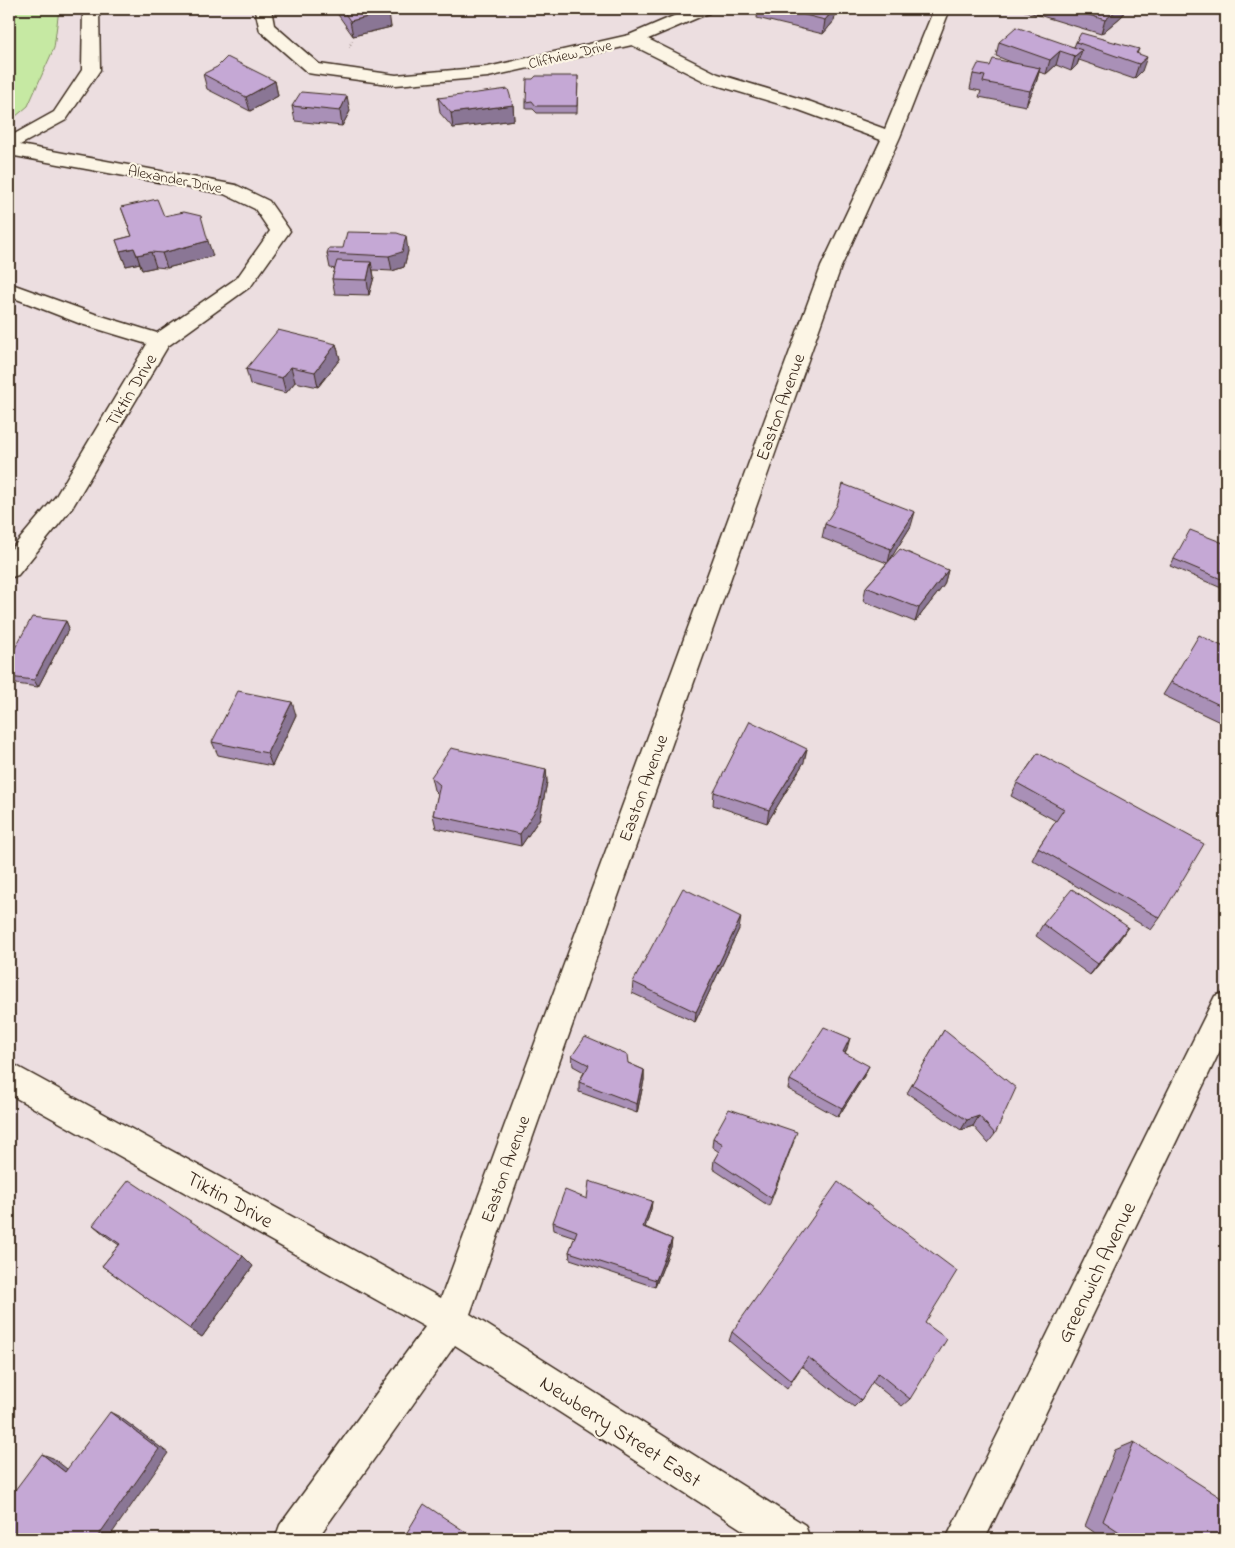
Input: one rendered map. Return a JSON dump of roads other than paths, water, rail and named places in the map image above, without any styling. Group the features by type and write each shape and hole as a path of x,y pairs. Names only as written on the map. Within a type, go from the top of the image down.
{"street":[{"path":"9,144 60,116 91,70 91,9"},
{"name":"Cliftview Drive","path":"263,9 266,27 314,69 396,80 488,72 634,39 712,78 805,106 891,137"},
{"path":"634,39 703,9"},
{"name":"Easton Avenue","path":"294,1539 450,1322 831,267 891,137 942,9"},
{"name":"Alexander Drive","path":"9,149 229,189 262,205 280,231 244,282 160,341"},
{"name":"Tiktin Drive","path":"9,289 88,319 160,341 64,502 9,569"},
{"name":"Greenwich Avenue","path":"965,1539 1226,1006"},
{"name":"Tiktin Drive","path":"9,1077 450,1322"},
{"name":"Newberry Street East","path":"450,1322 791,1539"}]}
